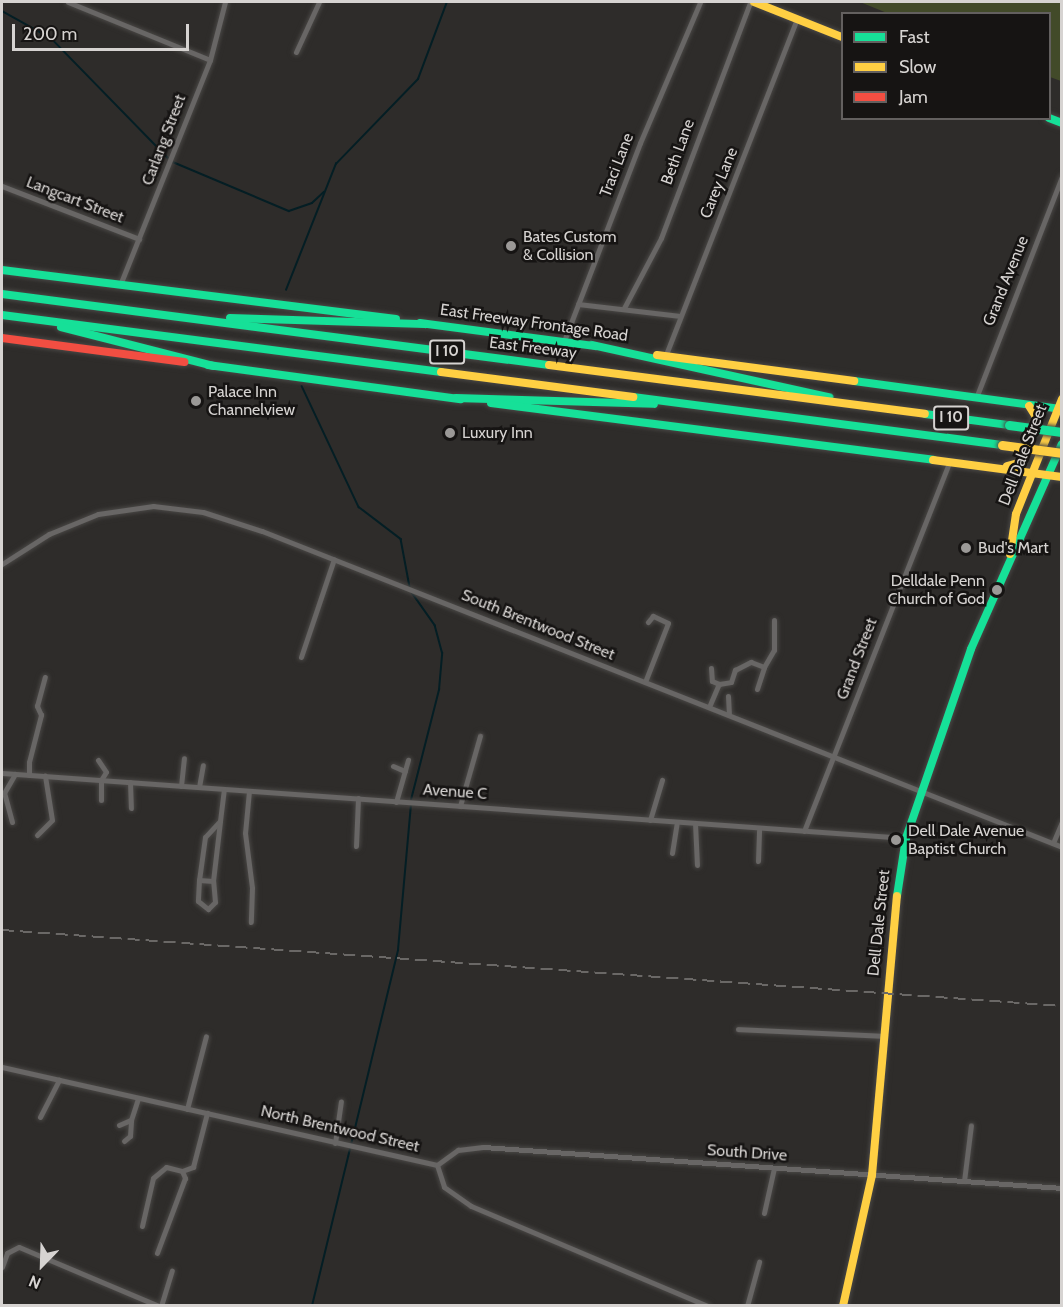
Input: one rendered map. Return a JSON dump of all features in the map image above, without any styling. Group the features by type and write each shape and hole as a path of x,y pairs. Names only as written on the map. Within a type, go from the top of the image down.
{"main road":[{"path":"754,2 841,36"},
{"name":"East Freeway Frontage Road","path":"2,270 564,341 665,357 1060,409"},
{"name":"East Freeway","path":"2,294 1062,432"},
{"name":"I 10","path":"2,315 1062,453"},
{"path":"179,317 425,324"},
{"path":"44,321 214,366"},
{"path":"2,338 964,464 1010,467 1022,462 1036,417 1029,405"},
{"path":"592,345 893,410"},
{"path":"456,398 638,406 672,403"},
{"name":"Dell Dale Street","path":"1009,559 1016,514 1060,409 1062,399"},
{"name":"Dell Dale Street","path":"843,1305 872,1175 895,909 906,838 943,722 1009,559 1023,537 1062,444"},
{"path":"964,464 1062,477"}],"street":[{"path":"68,2 210,60"},
{"name":"Carlang Street","path":"120,285 210,60 225,2"},
{"path":"296,52 319,2"},
{"name":"Traci Lane","path":"564,341 700,2"},
{"name":"Beth Lane","path":"624,308 661,238 750,2"},
{"name":"Carey Lane","path":"665,357 797,19"},
{"name":"Grand Avenue","path":"976,398 1062,176"},
{"name":"Langcart Street","path":"2,186 140,239"},
{"path":"578,304 680,316"},
{"name":"Grand Street","path":"804,831 949,463"},
{"name":"South Brentwood Street","path":"2,564 49,534 88,517 153,506 202,512 334,559 1062,847"},
{"path":"301,657 334,559"},
{"path":"645,682 668,622 653,616 648,622"},
{"path":"758,689 764,667 774,650 774,620"},
{"path":"711,668 712,681 719,684 731,682 735,670 751,662 764,667"},
{"path":"29,775 29,762 41,715 37,706 45,677"},
{"path":"709,707 719,684"},
{"path":"728,696 729,715"},
{"path":"460,806 480,736"},
{"path":"181,786 184,758"},
{"path":"98,760 106,772 101,781 101,800"},
{"path":"396,802 408,760"},
{"path":"199,787 202,765"},
{"path":"393,766 405,771"},
{"name":"Avenue C","path":"2,773 906,838"},
{"path":"12,822 4,793 15,774"},
{"path":"37,835 52,820 45,776"},
{"path":"650,820 662,780"},
{"path":"130,782 131,808"},
{"path":"220,821 205,837 199,880 198,901 208,909 215,902 213,881 224,789"},
{"path":"249,791 245,833 252,888 251,922"},
{"path":"356,846 358,798"},
{"path":"672,853 677,822"},
{"path":"1053,843 1062,822"},
{"path":"695,823 698,865"},
{"path":"758,861 759,828"},
{"path":"199,880 213,881"},
{"path":"738,1029 884,1036"},
{"path":"187,1109 206,1036"},
{"name":"North Brentwood Street","path":"2,1067 437,1165 444,1187 471,1206 708,1305"},
{"path":"40,1117 59,1080"},
{"path":"124,1141 130,1136 131,1120 138,1098"},
{"path":"335,1143 341,1101"},
{"path":"142,1226 153,1178 166,1167 182,1171 193,1167 207,1113"},
{"path":"119,1125 131,1120"},
{"path":"964,1181 971,1125"},
{"name":"South Drive","path":"437,1165 458,1150 483,1147 1062,1188"},
{"path":"764,1213 774,1168"},
{"path":"157,1253 186,1178 182,1171"},
{"path":"2,1267 7,1253 19,1247 160,1305 172,1270"},
{"path":"747,1305 759,1262"}],"green space":[{"path":"860,2 1061,2 1061,81 1051,77 1051,12 885,12"}],"waterway":[{"path":"286,290 336,164 418,79 447,2"},
{"path":"2,11 51,38 169,159"},
{"path":"173,162 289,211 312,203 324,192"},
{"path":"302,386 359,507 401,539 410,587"},
{"path":"411,592 435,626 442,653 439,690 411,800"},
{"path":"312,1306 398,950 411,804"}],"railway":[{"path":"2,930 1062,1006"}],"traffic: fast":[{"path":"1051,119 1062,123"},
{"path":"2,270 396,319"},
{"path":"2,294 549,365"},
{"path":"2,315 441,372"},
{"path":"230,318 425,324"},
{"path":"420,323 595,346"},
{"path":"61,327 214,366"},
{"path":"592,345 829,397"},
{"path":"208,365 461,399"},
{"path":"854,381 1062,409"},
{"path":"633,397 1002,445"},
{"path":"456,398 654,404"},
{"path":"491,403 933,460"},
{"path":"925,414 1009,425"},
{"path":"1009,425 1062,432"},
{"path":"897,896 906,838 971,649 1062,444"}],"traffic: slow":[{"path":"754,2 841,37"},
{"path":"657,355 854,381"},
{"path":"549,365 925,414"},
{"path":"441,372 633,397"},
{"path":"1010,554 1016,514 1062,399"},
{"path":"1007,466 1022,462 1036,417 1029,406"},
{"path":"1002,445 1062,453"},
{"path":"933,460 1062,477"},
{"path":"843,1306 872,1175 897,896"}],"traffic: jam":[{"path":"2,338 184,362"}],"place":[{"name":"Bates Custom & Collision","path":"511,246"},
{"name":"Palace Inn Channelview","path":"196,401"},
{"name":"Luxury Inn","path":"450,433"},
{"name":"Bud's Mart","path":"966,548"},
{"name":"Delldale Penn Church of God","path":"997,590"},
{"name":"Dell Dale Avenue Baptist Church","path":"896,840"}]}
